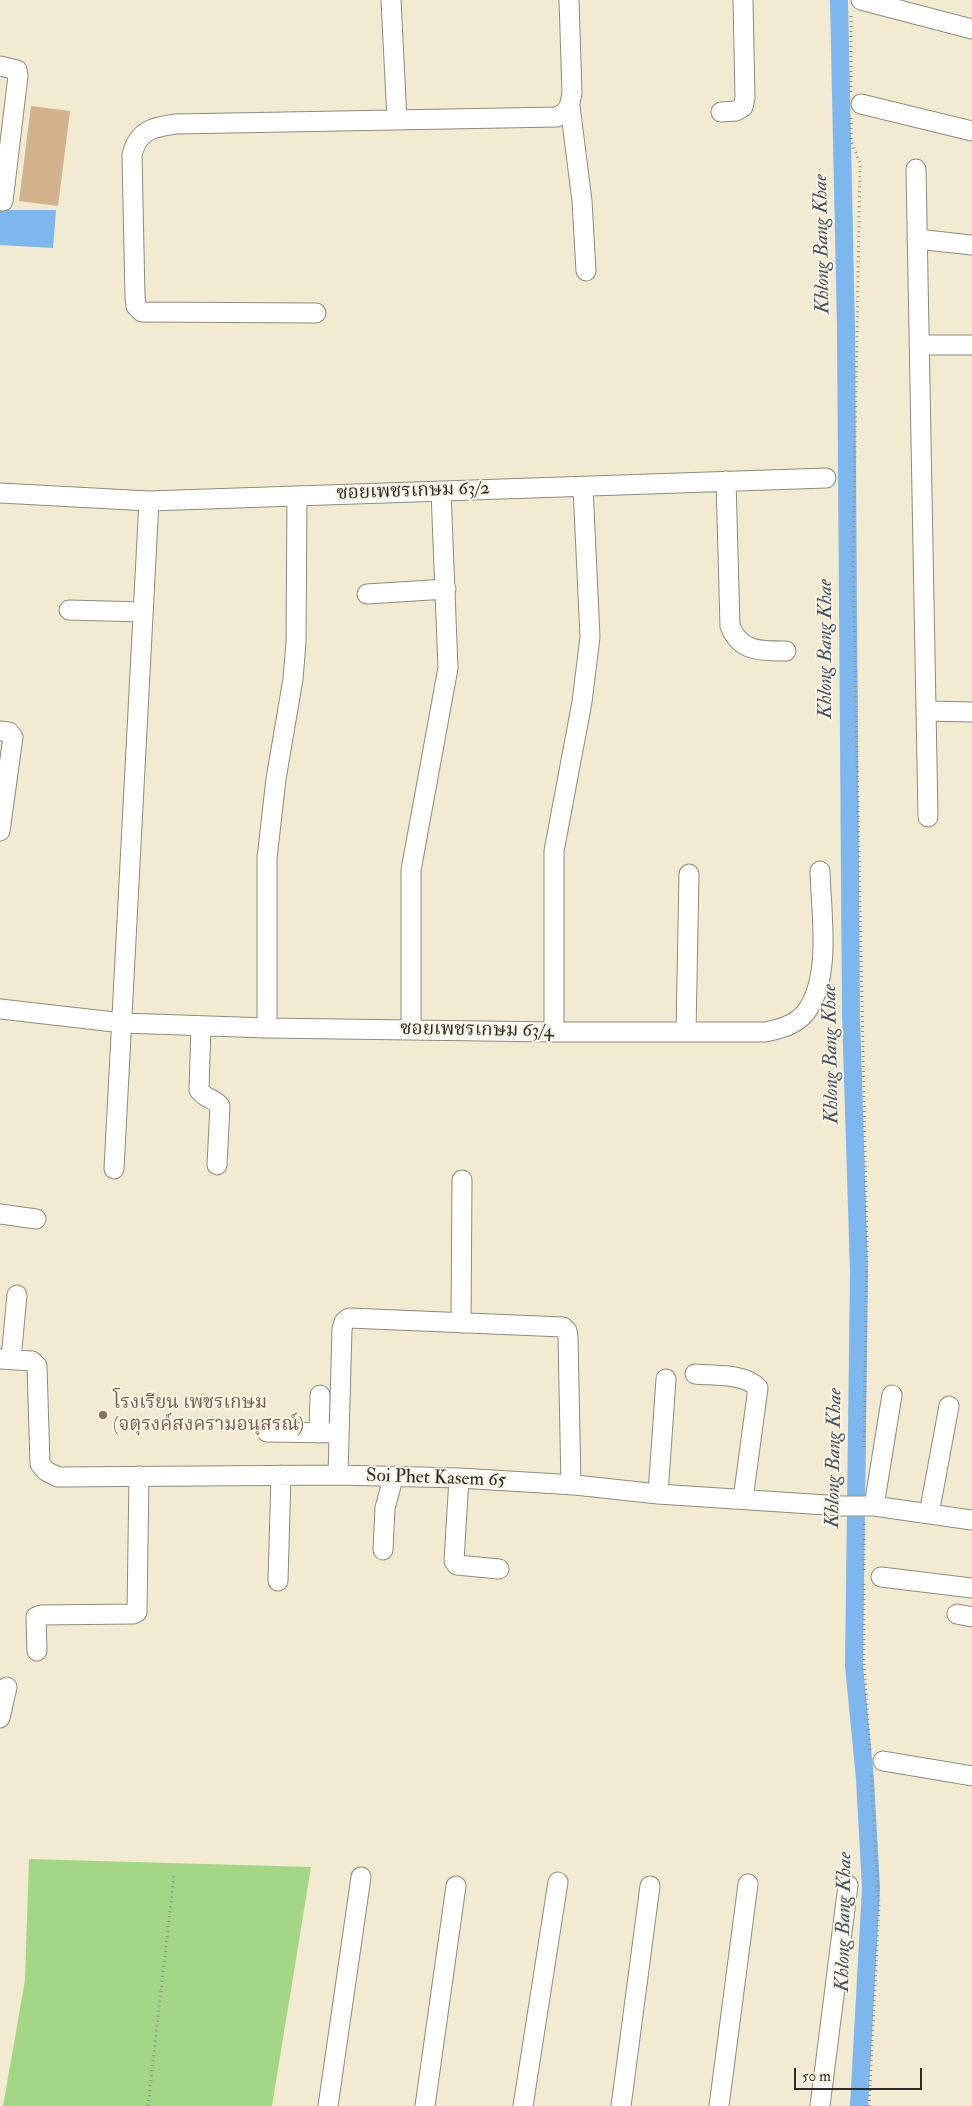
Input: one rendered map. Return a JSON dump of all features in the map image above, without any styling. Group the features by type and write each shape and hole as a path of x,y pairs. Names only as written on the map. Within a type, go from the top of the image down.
{"street":[{"path":"392,0 397,120"},
{"path":"569,0 572,93 570,106 582,201 586,271"},
{"path":"721,112 736,111 743,107 745,98 743,0"},
{"path":"856,5 972,29"},
{"path":"4,201 3,174 18,76 17,70 6,66"},
{"path":"854,104 972,131"},
{"path":"316,313 142,312 136,306 132,155 136,142 144,132 159,126 176,124 557,117 566,114 570,106"},
{"path":"916,169 928,817"},
{"path":"917,239 972,245"},
{"path":"919,345 972,345"},
{"name":"ซอยเพชรเกษม 63/2","path":"0,493 149,501 826,478"},
{"path":"726,482 730,626 734,634 746,647 759,651 786,651"},
{"path":"554,1032 552,874 554,851 582,702 590,637 583,487"},
{"path":"411,1030 411,870 448,668 441,491"},
{"path":"267,1028 268,858 276,778 293,679 296,643 297,496"},
{"path":"114,1170 149,501"},
{"path":"367,594 446,589"},
{"path":"69,610 143,612"},
{"path":"926,711 972,712"},
{"path":"0,731 9,732 14,737 0,831"},
{"name":"ซอยเพชรเกษม 63/4","path":"0,1009 123,1023 267,1028 554,1032 765,1032 785,1028 805,1013 818,989 822,966 820,871"},
{"path":"686,1031 689,874"},
{"path":"201,1026 199,1090 203,1096 216,1101 220,1106 217,1165"},
{"path":"460,1323 462,1180"},
{"path":"0,1214 36,1219"},
{"path":"6,1359 17,1295"},
{"path":"338,1475 342,1329 344,1322 349,1318 562,1327 567,1331 571,1485"},
{"name":"Soi Phet Kasem 65","path":"6,1359 32,1361 37,1366 40,1464 46,1471 58,1477 338,1475 390,1478 459,1478 842,1506 972,1520"},
{"path":"695,1374 743,1379 754,1383 758,1388 743,1499"},
{"path":"658,1494 666,1379"},
{"path":"319,1433 320,1394"},
{"path":"870,1510 892,1395"},
{"path":"929,1514 949,1406"},
{"path":"267,1432 339,1433"},
{"path":"278,1581 281,1475"},
{"path":"37,1651 35,1624 36,1617 41,1615 133,1614 137,1612 139,1476"},
{"path":"383,1550 385,1508 391,1486 390,1478"},
{"path":"459,1478 454,1561 457,1565 499,1569"},
{"path":"881,1577 972,1588"},
{"path":"0,1718 8,1687"},
{"path":"875,1761 972,1776"},
{"path":"328,2106 361,1877"},
{"path":"523,2106 558,1882"},
{"path":"719,2106 748,1884"},
{"path":"820,2106 848,1885"},
{"path":"425,2106 456,1886"},
{"path":"621,2106 650,1886"}],"path":[{"path":"856,5 854,104 851,141 860,163 853,563 867,1246 864,1451"},
{"path":"869,2106 879,1906 875,1761 864,1665 870,1510"},
{"path":"148,2106 174,1875"}],"green space":[{"path":"29,1859 311,1867 272,2106 3,2106 25,1980"}],"water":[{"path":"0,210 56,210 53,248 0,245"}],"building":[{"path":"31,106 70,111 58,206 19,201"}],"waterway":[{"name":"Khlong Bang Khae","path":"839,0 846,329 851,1015 859,1272 854,1666 865,1779 871,1888 859,2106"}],"place":[{"name":"โรงเรียน เพชรเกษม (จตุรงค์สงครามอนุสรณ์)","path":"103,1415"}]}
